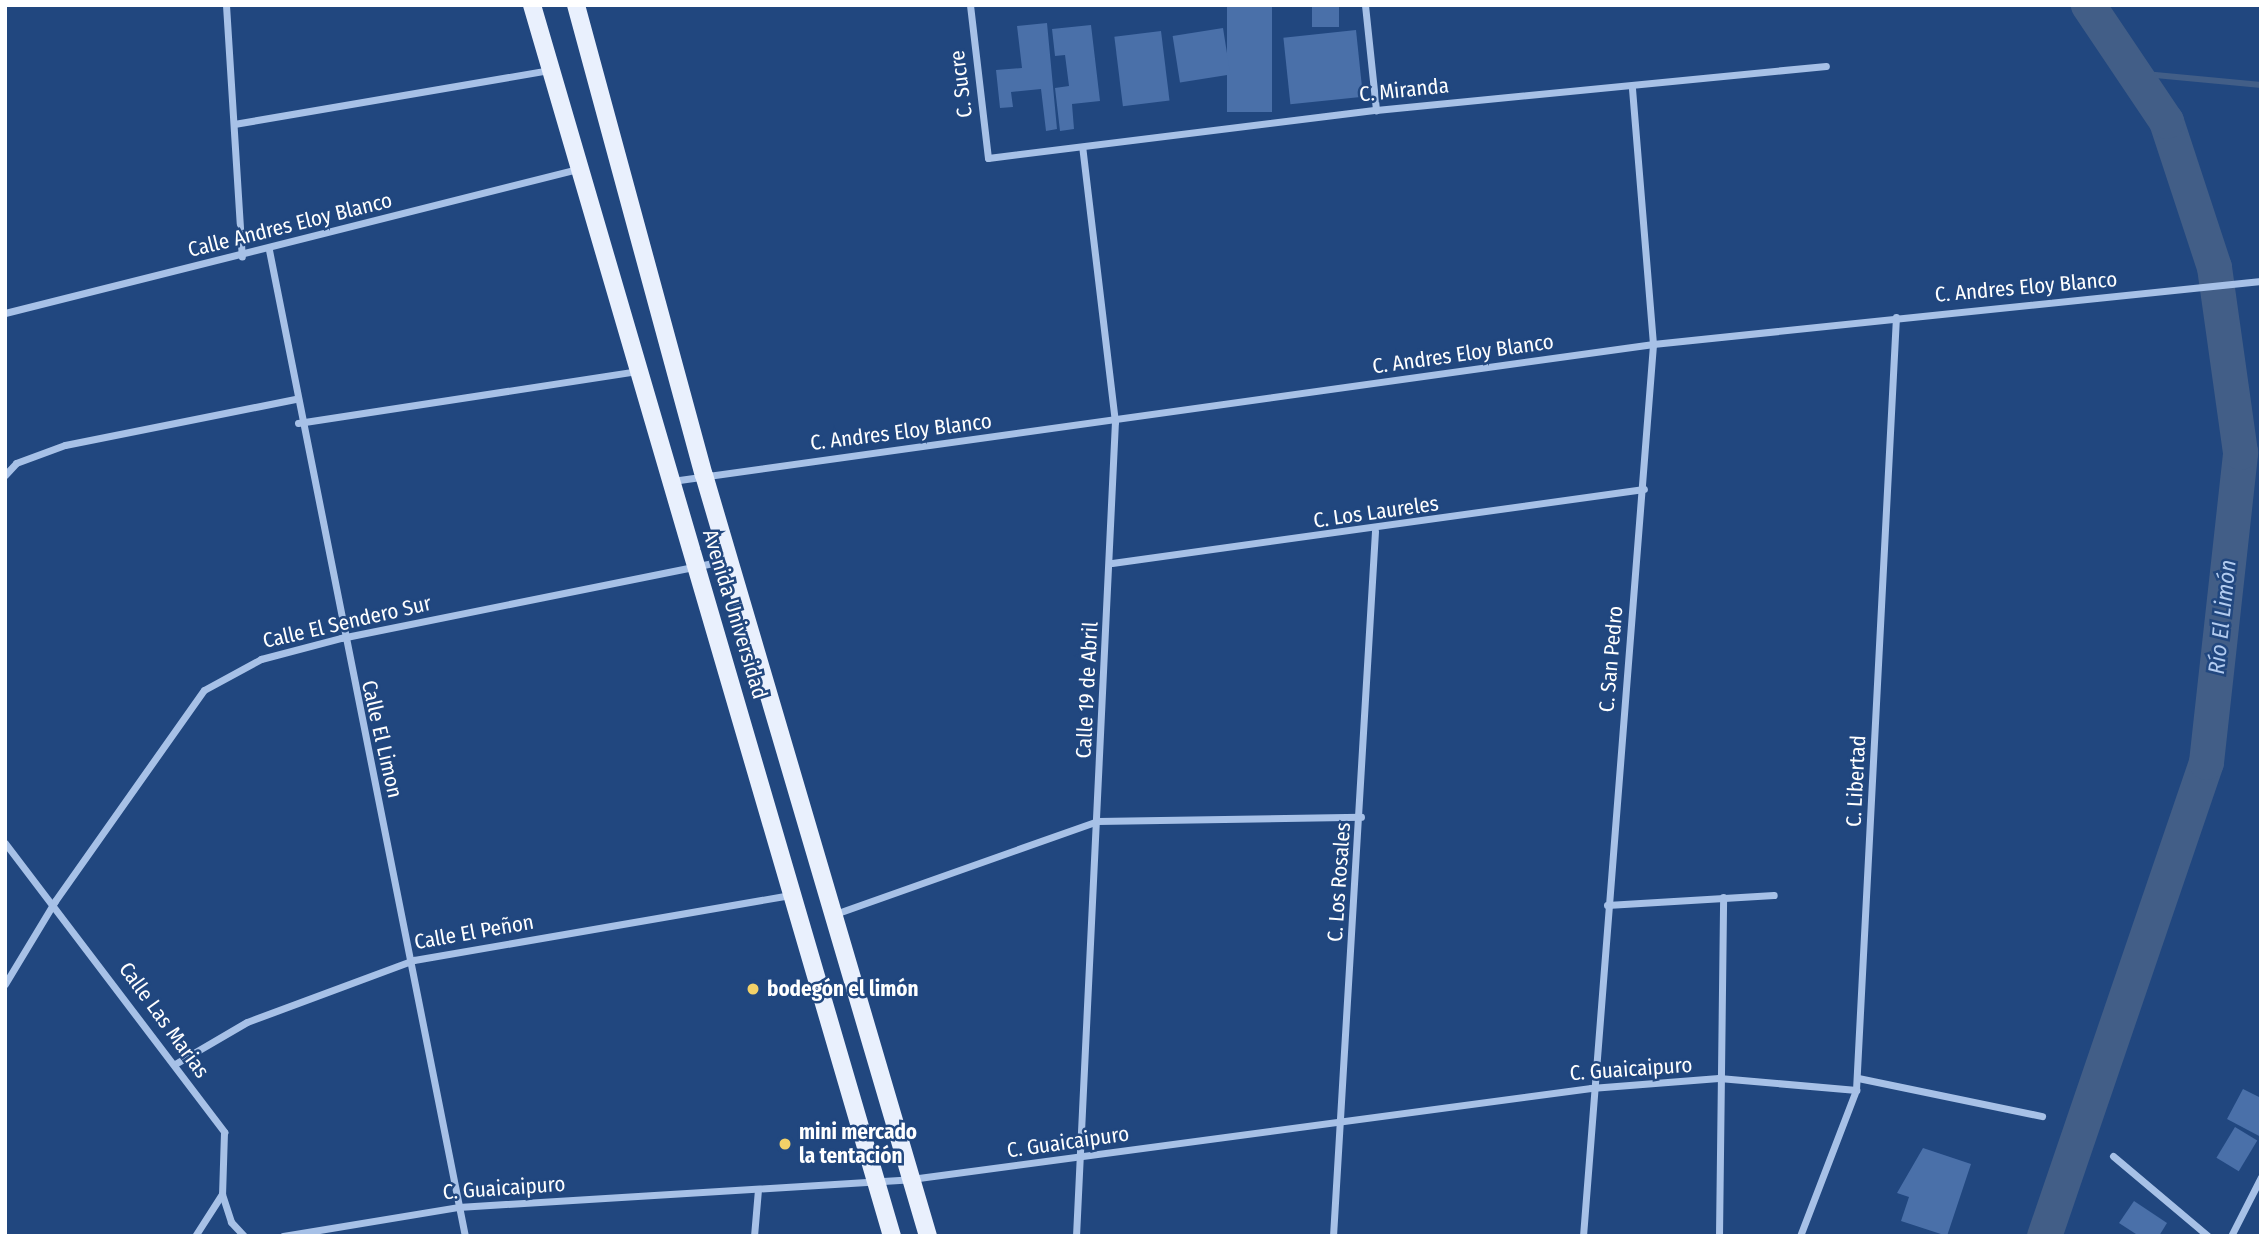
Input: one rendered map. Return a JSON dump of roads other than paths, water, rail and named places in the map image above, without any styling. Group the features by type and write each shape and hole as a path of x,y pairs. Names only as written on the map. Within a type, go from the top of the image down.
{"main road":[{"name":"Avenida Universidad","path":"532,5 555,70 697,570 797,894 892,1236"},
{"name":"Avenida Universidad","path":"576,5 704,475 928,1236"}],"street":[{"path":"226,5 242,256"},
{"name":"C. Sucre","path":"970,5 988,158"},
{"path":"1365,5 1376,110"},
{"name":"C. Miranda","path":"988,158 1376,110 1826,66"},
{"path":"234,124 555,70"},
{"name":"C. San Pedro","path":"1583,1236 1591,1088 1644,489 1653,344 1632,86"},
{"name":"Calle 19 de Abril","path":"1076,1236 1112,563 1115,422 1082,147"},
{"name":"Calle Andres Eloy Blanco","path":"5,313 269,250 583,168"},
{"name":"Calle El Limon","path":"269,250 298,423 341,638 414,960 465,1236"},
{"name":"C. Andres Eloy Blanco","path":"672,481 1115,422 1653,344 2261,281"},
{"name":"C. Libertad","path":"1800,1236 1856,1090 1858,1078 1896,317"},
{"path":"298,423 641,370"},
{"path":"5,475 16,463 65,446 296,399"},
{"name":"C. Los Laureles","path":"1112,563 1375,531 1644,489"},
{"name":"C. Los Rosales","path":"1333,1236 1361,817 1375,531"},
{"name":"Calle El Sendero Sur","path":"5,984 55,901 204,690 261,659 341,638 697,570 729,560"},
{"path":"833,915 1097,821 1361,817"},
{"name":"Calle Las Marias","path":"5,843 55,901 224,1132 222,1194"},
{"name":"Calle El Peñon","path":"175,1064 247,1022 414,960 797,894"},
{"path":"1607,905 1774,895"},
{"path":"1719,1236 1723,897"},
{"name":"C. Guaicaipuro","path":"283,1236 458,1207 911,1180 1082,1159 1591,1088 1719,1078 1856,1090"},
{"path":"1858,1078 2042,1116"},
{"path":"2113,1156 2208,1236"},
{"path":"2231,1236 2261,1177"},
{"path":"754,1236 758,1189"},
{"path":"195,1236 222,1194"},
{"path":"222,1194 231,1222 244,1236"}],"waterway":[{"name":"Río El Limón","path":"2044,1236 2206,762 2240,452 2214,267 2166,121 2088,5"},
{"path":"2134,73 2261,85"}],"place":[{"name":"bodegón el limón","path":"753,989"},
{"name":"mini mercado la tentación","path":"785,1144"}]}
